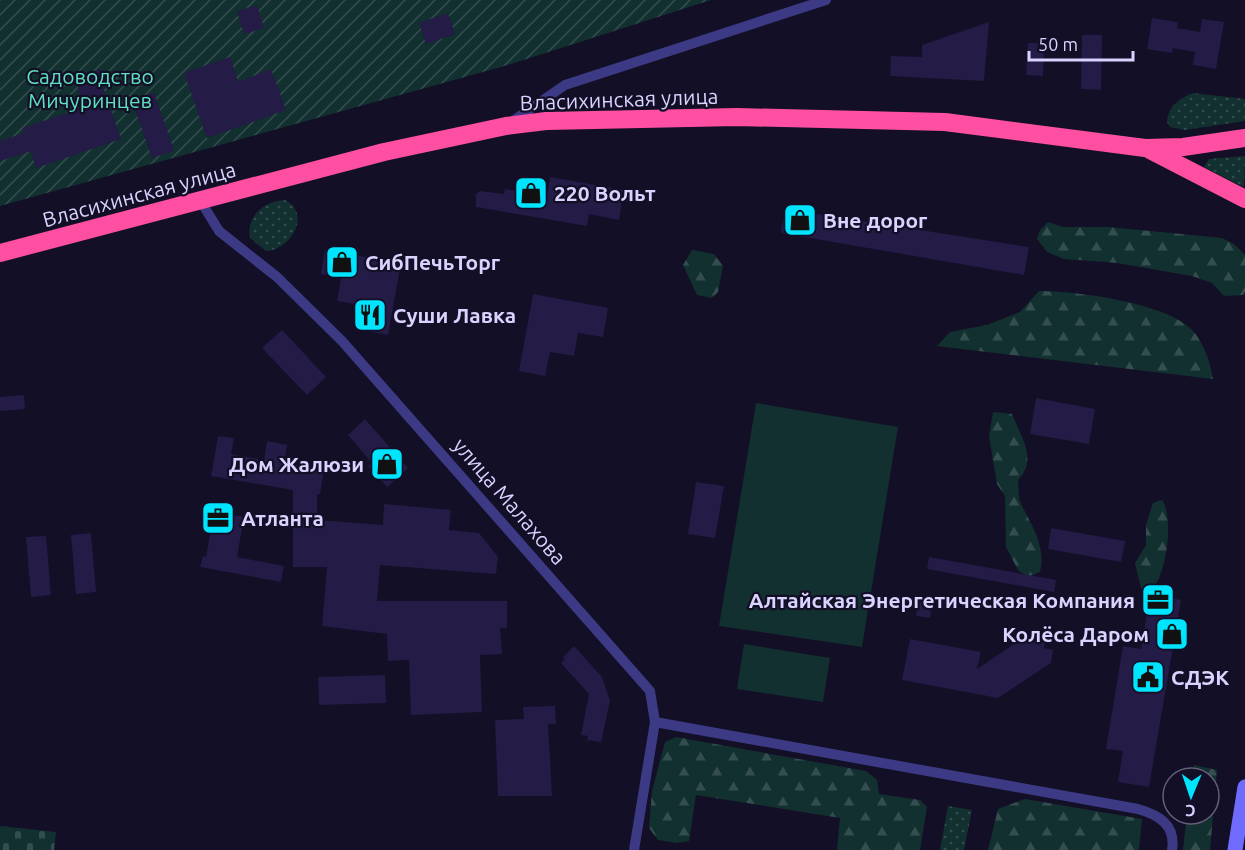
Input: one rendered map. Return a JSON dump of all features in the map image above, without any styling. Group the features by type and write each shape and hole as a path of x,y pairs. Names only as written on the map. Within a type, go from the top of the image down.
{"highway":[{"name":"Власихинская улица","path":"0,253 384,152 506,126 586,119 825,118 945,122 1145,148"},
{"path":"1145,148 1183,147 1245,138"},
{"path":"1145,148 1245,199"}],"main road":[{"path":"1234,850 1245,787"}],"street":[{"path":"506,126 565,85 826,0"},
{"name":"улица Малахова","path":"200,200 219,231 277,277 342,341 650,691 655,722 634,850"},
{"path":"655,722 1138,809 1164,820 1171,830 1172,850"}],"green space":[{"name":"Садоводство Мичуринцев","path":"0,0 711,0 508,65 0,206"},
{"path":"1193,93 1245,99 1245,121 1185,130 1170,127 1167,122 1172,107 1179,100"},
{"path":"1245,156 1244,187 1204,167 1209,159"},
{"path":"285,200 293,206 297,213 295,230 283,244 266,251 250,238 251,223 258,211 270,203"},
{"path":"1048,222 1063,227 1109,227 1222,238 1234,244 1245,255 1245,292 1243,295 1224,296 1212,283 1192,276 1117,263 1064,259 1047,252 1037,239 1040,230"},
{"path":"692,250 714,254 723,266 718,292 712,298 697,295 683,265"},
{"path":"1039,291 1098,296 1165,313 1194,332 1209,360 1213,379 937,346 950,332 987,325 1020,312"},
{"path":"756,403 898,427 862,647 719,626"},
{"path":"993,412 1012,414 1026,448 1027,464 1018,480 1019,499 1037,536 1041,554 1040,572 1028,577 1018,570 1006,547 1005,496 997,484 989,436"},
{"path":"1162,500 1168,519 1165,558 1153,588 1141,588 1135,563 1146,545 1146,525 1153,503"},
{"path":"744,644 830,658 823,702 737,689"},
{"path":"676,737 866,771 877,780 879,794 920,800 927,807 920,850 837,850 840,818 696,795 689,841 677,843 658,840 649,828 652,791 665,742"},
{"path":"1025,799 1142,819 1139,850 988,850 998,809"},
{"path":"948,806 972,810 964,850 940,850"},
{"path":"0,826 56,832 54,850 0,850"},
{"path":"1186,826 1212,826 1210,850 1183,850"}],"building":[{"path":"257,5 264,28 244,34 237,11"},
{"path":"448,13 455,34 426,44 419,23"},
{"path":"1152,18 1178,22 1177,28 1200,32 1202,19 1224,22 1216,69 1193,65 1195,52 1173,48 1172,53 1147,49"},
{"path":"989,22 984,81 890,76 891,56 922,57 922,45"},
{"path":"1082,35 1102,35 1101,90 1081,89"},
{"path":"1028,43 1044,43 1043,76 1026,75"},
{"path":"230,57 238,82 271,69 286,110 207,138 184,73"},
{"path":"100,69 106,86 103,87 121,139 36,168 31,151 0,161 0,141 24,133 23,128 84,107 75,78"},
{"path":"154,93 174,151 152,158 132,101"},
{"path":"550,177 624,190 619,220 589,214 587,226 476,207 476,194 480,191 504,194 505,189 547,196"},
{"path":"785,209 1029,247 1024,275 781,233"},
{"path":"325,250 401,263 388,335 356,329 360,305 337,301 341,278 321,274"},
{"path":"533,294 608,308 603,337 578,333 574,356 550,352 545,376 519,371"},
{"path":"282,330 326,377 307,395 262,348"},
{"path":"24,395 25,409 0,411 0,397"},
{"path":"1036,398 1095,409 1089,444 1030,434"},
{"path":"365,419 408,468 387,487 368,466 372,463 348,435"},
{"path":"218,436 234,438 231,454 264,460 267,441 287,445 284,463 324,469 320,494 317,494 317,520 383,525 384,504 451,510 449,530 479,533 498,557 496,574 380,565 377,601 507,601 507,628 500,628 502,654 480,655 482,712 411,715 409,660 388,661 387,634 322,626 327,567 293,567 293,490 211,476"},
{"path":"696,482 724,486 715,538 688,534"},
{"path":"214,512 244,517 237,557 284,566 281,582 200,567 203,556 206,557"},
{"path":"1051,528 1125,541 1121,562 1048,549"},
{"path":"91,533 96,592 76,594 71,535"},
{"path":"46,536 51,595 31,597 26,537"},
{"path":"929,557 1056,580 1054,592 927,569"},
{"path":"1150,595 1181,600 1149,787 1118,782 1123,751 1106,749 1123,646 1141,649"},
{"path":"918,602 932,604 930,618 916,616"},
{"path":"1033,631 1046,634 1044,648 1053,650 1051,663 998,698 902,680 910,639 981,652 977,669"},
{"path":"574,646 602,677 610,701 601,742 587,740 588,736 581,735 589,694 561,663 565,659 563,657"},
{"path":"385,675 386,703 319,705 318,677"},
{"path":"555,706 556,724 548,724 552,796 498,796 495,720 524,719 523,707"}],"place":[{"name":"220 Вольт","path":"531,193"},
{"name":"Вне дорог","path":"800,220"},
{"name":"СибПечьТорг","path":"342,262"},
{"name":"Суши Лавка","path":"370,315"},
{"name":"Дом Жалюзи","path":"387,464"},
{"name":"Атланта","path":"218,518"},
{"name":"Алтайская Энергетическая Компания","path":"1158,600"},
{"name":"Колёса Даром","path":"1172,634"},
{"name":"СДЭК","path":"1148,677"}]}
